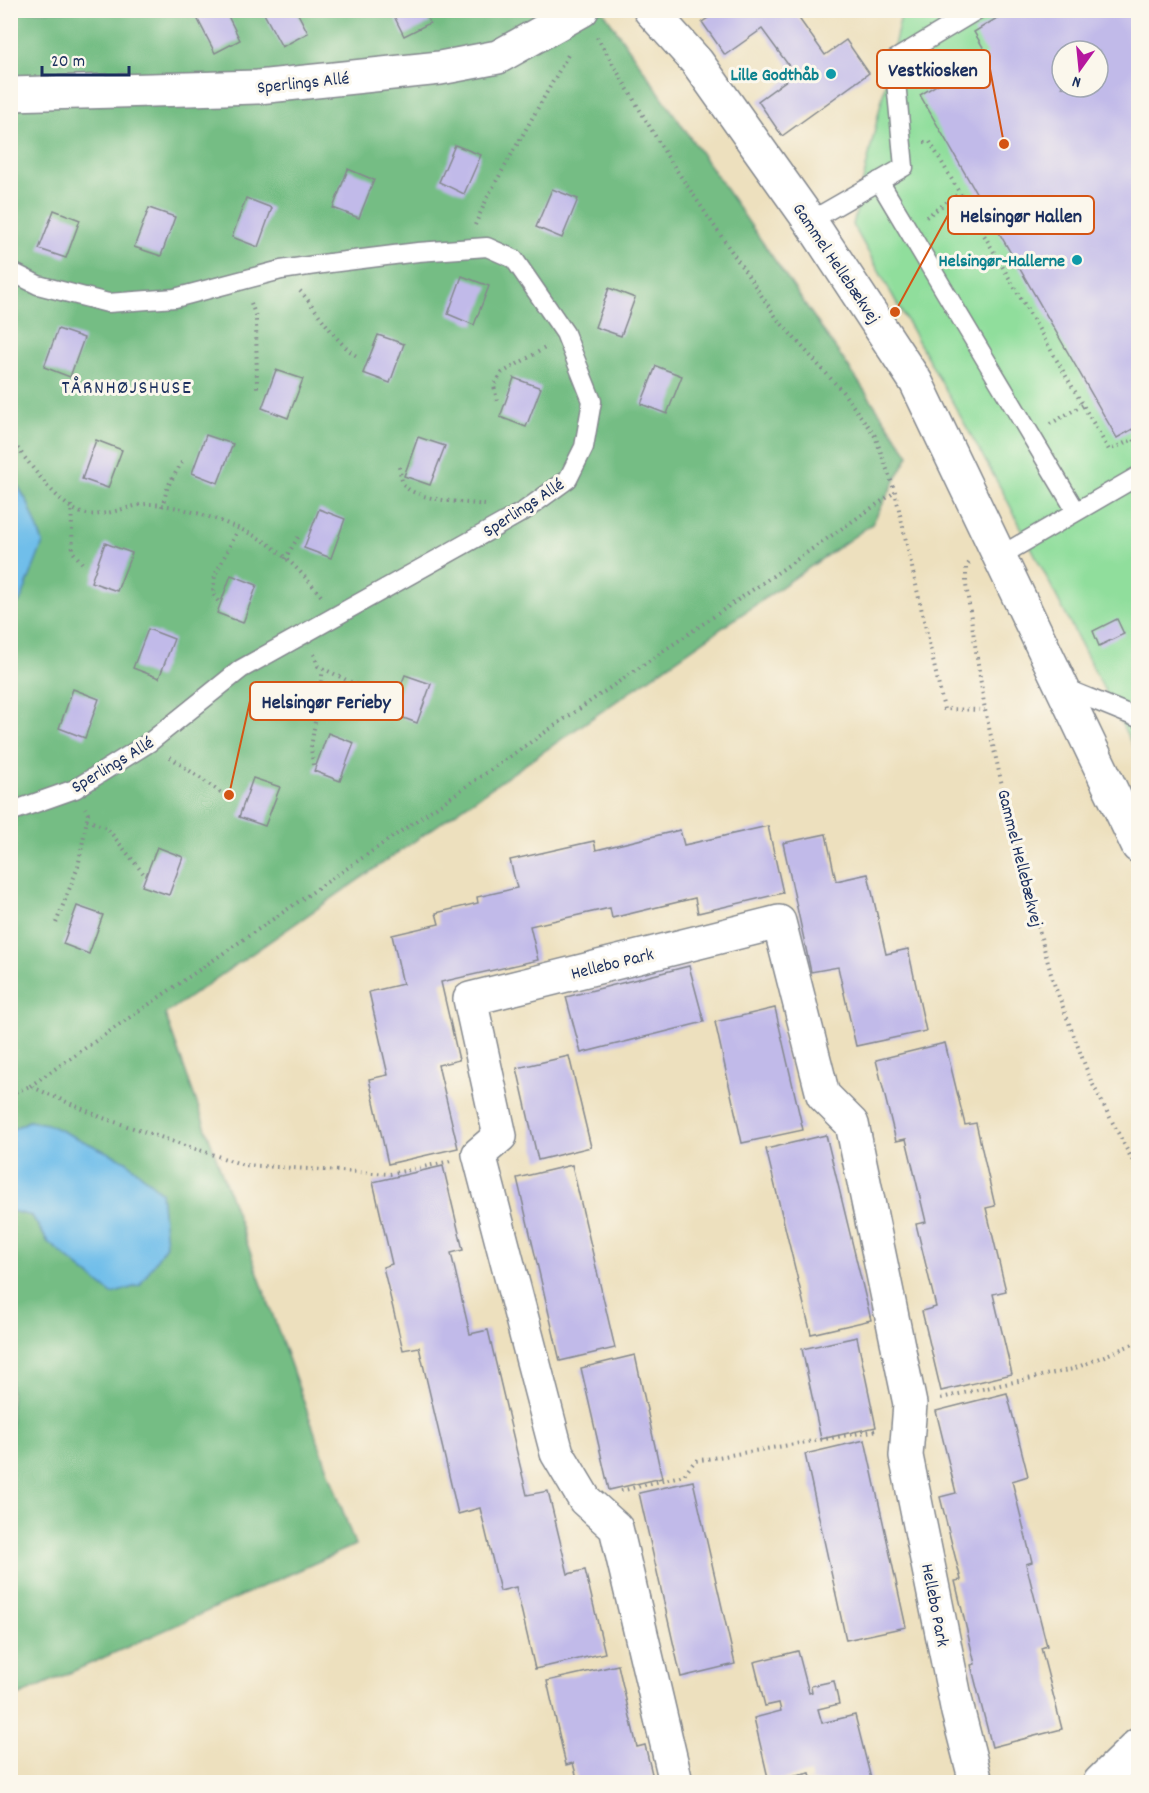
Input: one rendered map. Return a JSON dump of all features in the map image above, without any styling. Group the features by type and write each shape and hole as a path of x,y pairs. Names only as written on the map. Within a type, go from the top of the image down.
{"street":[{"name":"Gammel Hellebækvej","path":"650,10 697,62 810,221 916,382 1138,846"},
{"name":"Sperlings Allé","path":"10,94 258,87 441,68 498,57 581,11"},
{"name":"Hellebo Park","path":"479,1154 500,1136 470,999 779,922 823,1095 852,1124 909,1415 906,1456 958,1712 975,1782"},
{"path":"479,1154 557,1453 585,1500 616,1528 676,1782"},
{"path":"1100,1782 1138,1745"}],"lane":[{"path":"810,221 904,167 894,60 977,10"},
{"path":"879,181 1076,512"},
{"name":"Sperlings Allé","path":"10,271 38,285 108,303 175,298 244,282 281,270 418,252 487,247 514,259 565,333 592,401 584,447 568,479 524,511 241,669 150,742 75,789 10,812"},
{"path":"995,546 1076,512 1138,476"},
{"path":"1062,687 1138,718"}],"path":[{"path":"581,11 668,156 778,320 842,391 874,436 895,492 944,709 985,710"},
{"path":"464,249 488,196 569,53"},
{"path":"902,139 930,142 1109,450 1134,439 1138,447"},
{"path":"908,230 960,193"},
{"path":"281,270 320,312 347,351 359,357"},
{"path":"244,282 256,317 257,391"},
{"path":"497,401 494,385 502,373 565,333"},
{"path":"1031,436 1083,405"},
{"path":"10,439 56,495 79,512 96,514 147,504 203,514 266,542 303,574 337,614"},
{"path":"162,507 168,486 182,462"},
{"path":"399,467 401,480 408,489 435,498 524,511"},
{"path":"10,1094 30,1086 895,492"},
{"path":"70,506 73,552 82,562"},
{"path":"218,601 213,594 215,575 238,530"},
{"path":"285,559 300,534"},
{"name":"Gammel Hellebækvej","path":"995,546 966,567 966,585 985,710 1016,847 1053,981 1091,1081 1138,1171"},
{"path":"307,631 318,666 381,697"},
{"path":"313,765 311,748 323,669"},
{"path":"150,742 230,799"},
{"path":"56,923 78,867 88,814 75,789"},
{"path":"87,820 107,828 143,873"},
{"path":"30,1086 103,1118 244,1165 390,1174 479,1154"},
{"path":"585,1500 684,1476 695,1461 909,1415 1073,1369 1138,1342"}],"green space":[{"path":"11,11 603,11 909,455 872,524 165,1014 355,1545 11,1699 11,1211 32,1216 48,1242 126,1161 29,1121 11,1130 11,606 20,601 28,503 11,474"},
{"path":"902,11 1138,11 1138,756 1004,494 853,225"}],"water":[{"path":"11,474 28,503 43,543 20,602 11,606"},
{"path":"29,1121 47,1124 126,1161 161,1192 166,1245 140,1285 112,1294 48,1242 32,1216 11,1211 11,1130"}],"building":[{"path":"193,10 225,10 240,40 215,53"},
{"path":"262,10 296,10 308,33 282,47"},
{"path":"391,10 423,10 430,23 404,36"},
{"name":"Lille Godthåb","path":"703,10 793,10 825,55 846,40 869,73 782,136 758,101 795,74 762,29 725,55 702,22 708,18"},
{"name":"Helsingør-Hallerne","path":"1010,10 1138,10 1138,426 1117,438 920,95 987,54 974,32"},
{"path":"455,145 481,155 464,194 439,182"},
{"path":"348,169 374,180 359,218 333,208"},
{"path":"552,189 578,199 562,238 536,227"},
{"path":"246,198 272,208 258,247 232,237"},
{"path":"149,208 175,217 161,256 134,247"},
{"path":"54,210 80,220 66,258 39,249"},
{"path":"462,276 489,286 474,325 448,314"},
{"path":"609,288 635,298 621,336 595,327"},
{"path":"58,329 84,338 70,377 44,367"},
{"path":"378,335 404,344 390,383 363,373"},
{"path":"656,366 682,376 667,414 641,404"},
{"path":"276,370 303,379 288,418 262,408"},
{"path":"514,378 541,388 526,427 500,417"},
{"path":"206,435 233,444 218,483 192,473"},
{"path":"418,437 445,446 430,485 404,476"},
{"path":"96,440 122,450 108,488 82,479"},
{"path":"319,509 345,519 331,558 304,548"},
{"path":"105,543 132,553 117,591 91,582"},
{"path":"231,575 257,585 243,623 217,613"},
{"path":"1117,619 1124,634 1099,646 1093,631"},
{"path":"148,629 174,639 159,678 133,668"},
{"path":"405,675 431,684 417,723 390,713"},
{"path":"73,689 99,699 85,738 59,728"},
{"path":"328,733 354,743 340,781 314,771"},
{"path":"253,778 280,787 265,826 239,817"},
{"path":"768,826 783,893 698,913 695,898 612,918 610,908 530,926 538,960 441,982 459,1060 438,1065 458,1148 388,1164 369,1079 388,1075 369,992 403,984 392,935 439,924 436,913 478,903 477,897 517,888 510,860 594,841 596,850 680,830 684,845"},
{"path":"826,834 836,881 868,874 886,954 908,949 926,1031 856,1046 838,967 811,972 783,843"},
{"path":"157,847 183,857 169,895 142,886"},
{"path":"77,906 103,915 89,954 63,944"},
{"path":"689,966 704,1022 581,1053 566,997"},
{"path":"775,1008 803,1130 742,1143 715,1022"},
{"path":"945,1043 965,1125 976,1123 995,1206 986,1208 1006,1291 993,1294 1012,1374 941,1391 922,1311 936,1307 916,1224 926,1222 906,1139 896,1141 876,1060"},
{"path":"569,1056 591,1147 538,1160 517,1068"},
{"path":"826,1135 871,1320 811,1334 766,1149"},
{"path":"572,1165 615,1348 560,1361 517,1178"},
{"path":"443,1166 463,1250 451,1253 470,1334 488,1330 527,1495 548,1491 568,1574 585,1570 605,1653 535,1669 516,1587 500,1591 480,1508 458,1514 419,1347 403,1350 383,1267 392,1264 373,1182"},
{"path":"857,1337 876,1427 821,1439 802,1349"},
{"path":"635,1355 662,1478 609,1490 581,1368"},
{"path":"1007,1393 1028,1476 1012,1481 1032,1562 1026,1564 1047,1646 1041,1648 1062,1729 992,1747 971,1665 975,1664 955,1581 961,1580 940,1497 956,1493 936,1411"},
{"path":"865,1440 906,1627 846,1640 805,1454"},
{"path":"693,1481 735,1664 681,1677 639,1493"},
{"path":"798,1651 809,1693 812,1692 811,1686 834,1681 839,1704 818,1709 822,1723 855,1715 871,1779 858,1782 807,1782 812,1780 810,1773 769,1782 754,1718 781,1711 779,1703 765,1706 754,1662"},
{"path":"618,1665 637,1747 645,1745 654,1782 578,1782 573,1763 566,1765 547,1681"}],"place":[{"name":"Lille Godthåb","path":"831,74"},
{"name":"Vestkiosken","path":"1004,144"},
{"name":"Helsingør-Hallerne","path":"1077,260"},
{"name":"Helsingør Hallen","path":"895,312"},
{"name":"Helsingør Ferieby","path":"229,795"}],"district":[{"name":"TÅRNHØJSHUSE","path":"127,386"}]}
